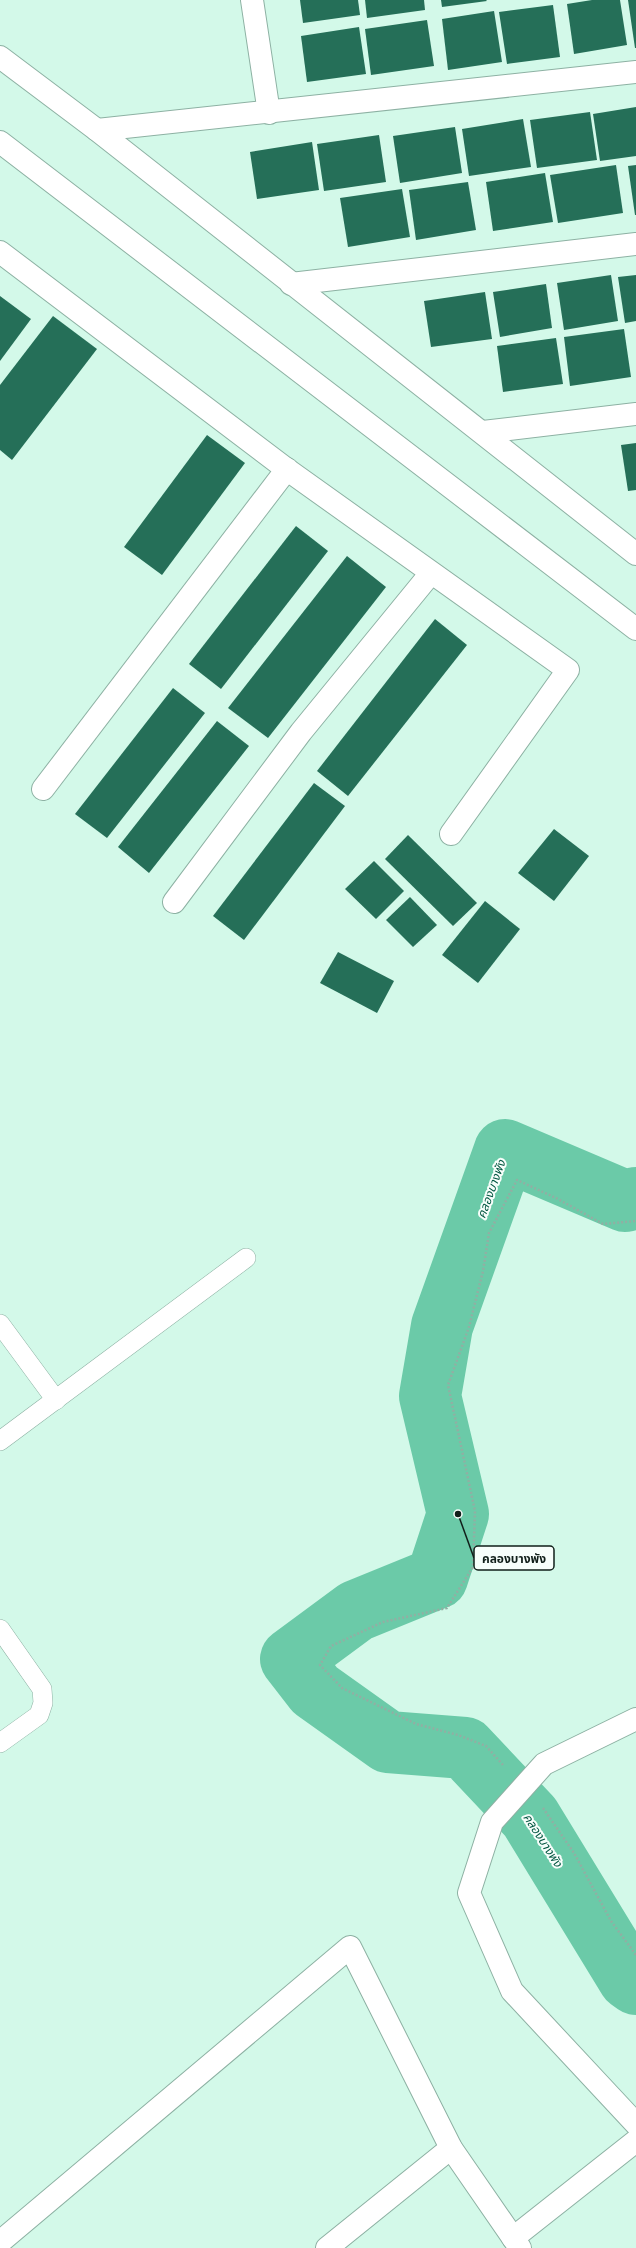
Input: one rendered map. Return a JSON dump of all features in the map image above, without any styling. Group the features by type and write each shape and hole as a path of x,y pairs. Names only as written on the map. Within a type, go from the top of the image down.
{"street":[{"path":"252,0 269,113"},
{"path":"0,57 97,130 483,432 636,554"},
{"path":"97,130 269,113 636,72"},
{"path":"0,142 636,629"},
{"path":"292,284 636,244"},
{"path":"0,252 286,469 568,670 451,834"},
{"path":"483,432 636,414"},
{"path":"43,789 286,469"},
{"path":"174,902 301,732 432,573"},
{"path":"636,1719 544,1764 492,1822 469,1893 512,1991 636,2124"},
{"path":"0,2242 350,1947 451,2148 516,2243 636,2141"},
{"path":"327,2248 451,2148"}],"lane":[{"path":"0,1441 246,1258"},
{"path":"0,1324 56,1400"},
{"path":"0,1629 42,1689 43,1703 38,1715 0,1742"}],"path":[{"path":"636,1221 603,1224 556,1198 517,1180 489,1233 483,1271 469,1327 448,1385 475,1511 473,1567 447,1608 383,1622 330,1646 320,1665 342,1688 416,1724 458,1735 486,1746 555,1824 574,1853 611,1921 636,1954"}],"building":[{"path":"300,0 358,0 360,15 303,23"},
{"path":"365,0 424,0 425,10 367,18"},
{"path":"441,0 486,0 487,1 442,7"},
{"path":"592,0 620,0 627,45 574,54 567,4"},
{"path":"628,0 636,0 636,48 635,48"},
{"path":"553,5 560,57 507,64 499,12"},
{"path":"494,11 502,62 448,70 442,19"},
{"path":"427,20 434,66 371,75 365,29"},
{"path":"359,27 366,74 307,82 301,36"},
{"path":"636,107 636,156 600,161 593,114"},
{"path":"590,112 597,160 537,168 530,120"},
{"path":"523,119 531,167 469,176 462,129"},
{"path":"455,127 462,173 400,183 393,136"},
{"path":"379,135 386,182 324,191 317,144"},
{"path":"312,142 319,190 257,199 250,152"},
{"path":"616,165 623,213 558,223 550,175"},
{"path":"636,165 636,215 635,215 628,166"},
{"path":"545,173 553,222 493,231 486,182"},
{"path":"468,182 476,230 416,240 409,190"},
{"path":"402,189 410,237 348,247 340,198"},
{"path":"611,275 618,321 564,330 557,283"},
{"path":"636,275 636,321 625,323 618,277"},
{"path":"546,284 552,328 500,337 493,292"},
{"path":"485,292 492,339 431,347 424,301"},
{"path":"0,296 31,319 0,361"},
{"path":"53,316 97,349 12,460 0,450 0,385"},
{"path":"624,329 631,377 570,386 564,337"},
{"path":"556,338 563,384 503,392 497,346"},
{"path":"207,435 245,463 162,575 124,547"},
{"path":"636,443 636,490 628,491 621,445"},
{"path":"296,526 328,551 221,689 189,664"},
{"path":"347,556 386,587 268,738 228,708"},
{"path":"435,619 467,645 348,796 317,771"},
{"path":"173,688 205,713 107,838 75,814"},
{"path":"217,721 249,746 149,873 118,847"},
{"path":"314,783 345,806 244,940 213,916"},
{"path":"554,829 589,856 554,901 518,873"},
{"path":"408,835 477,903 453,926 385,859"},
{"path":"374,861 404,891 376,919 345,889"},
{"path":"410,897 437,925 413,947 386,920"},
{"path":"485,901 520,929 478,983 442,955"},
{"path":"338,952 394,981 377,1013 320,983"}],"waterway":[{"name":"คลองบางพัง","path":"636,1198 625,1201 505,1150 442,1326 430,1396 458,1514 437,1578 356,1611 291,1659 315,1690 388,1742 465,1748 530,1817 629,1979 636,1984"}],"place":[{"name":"คลองบางพัง","path":"458,1514"}]}
